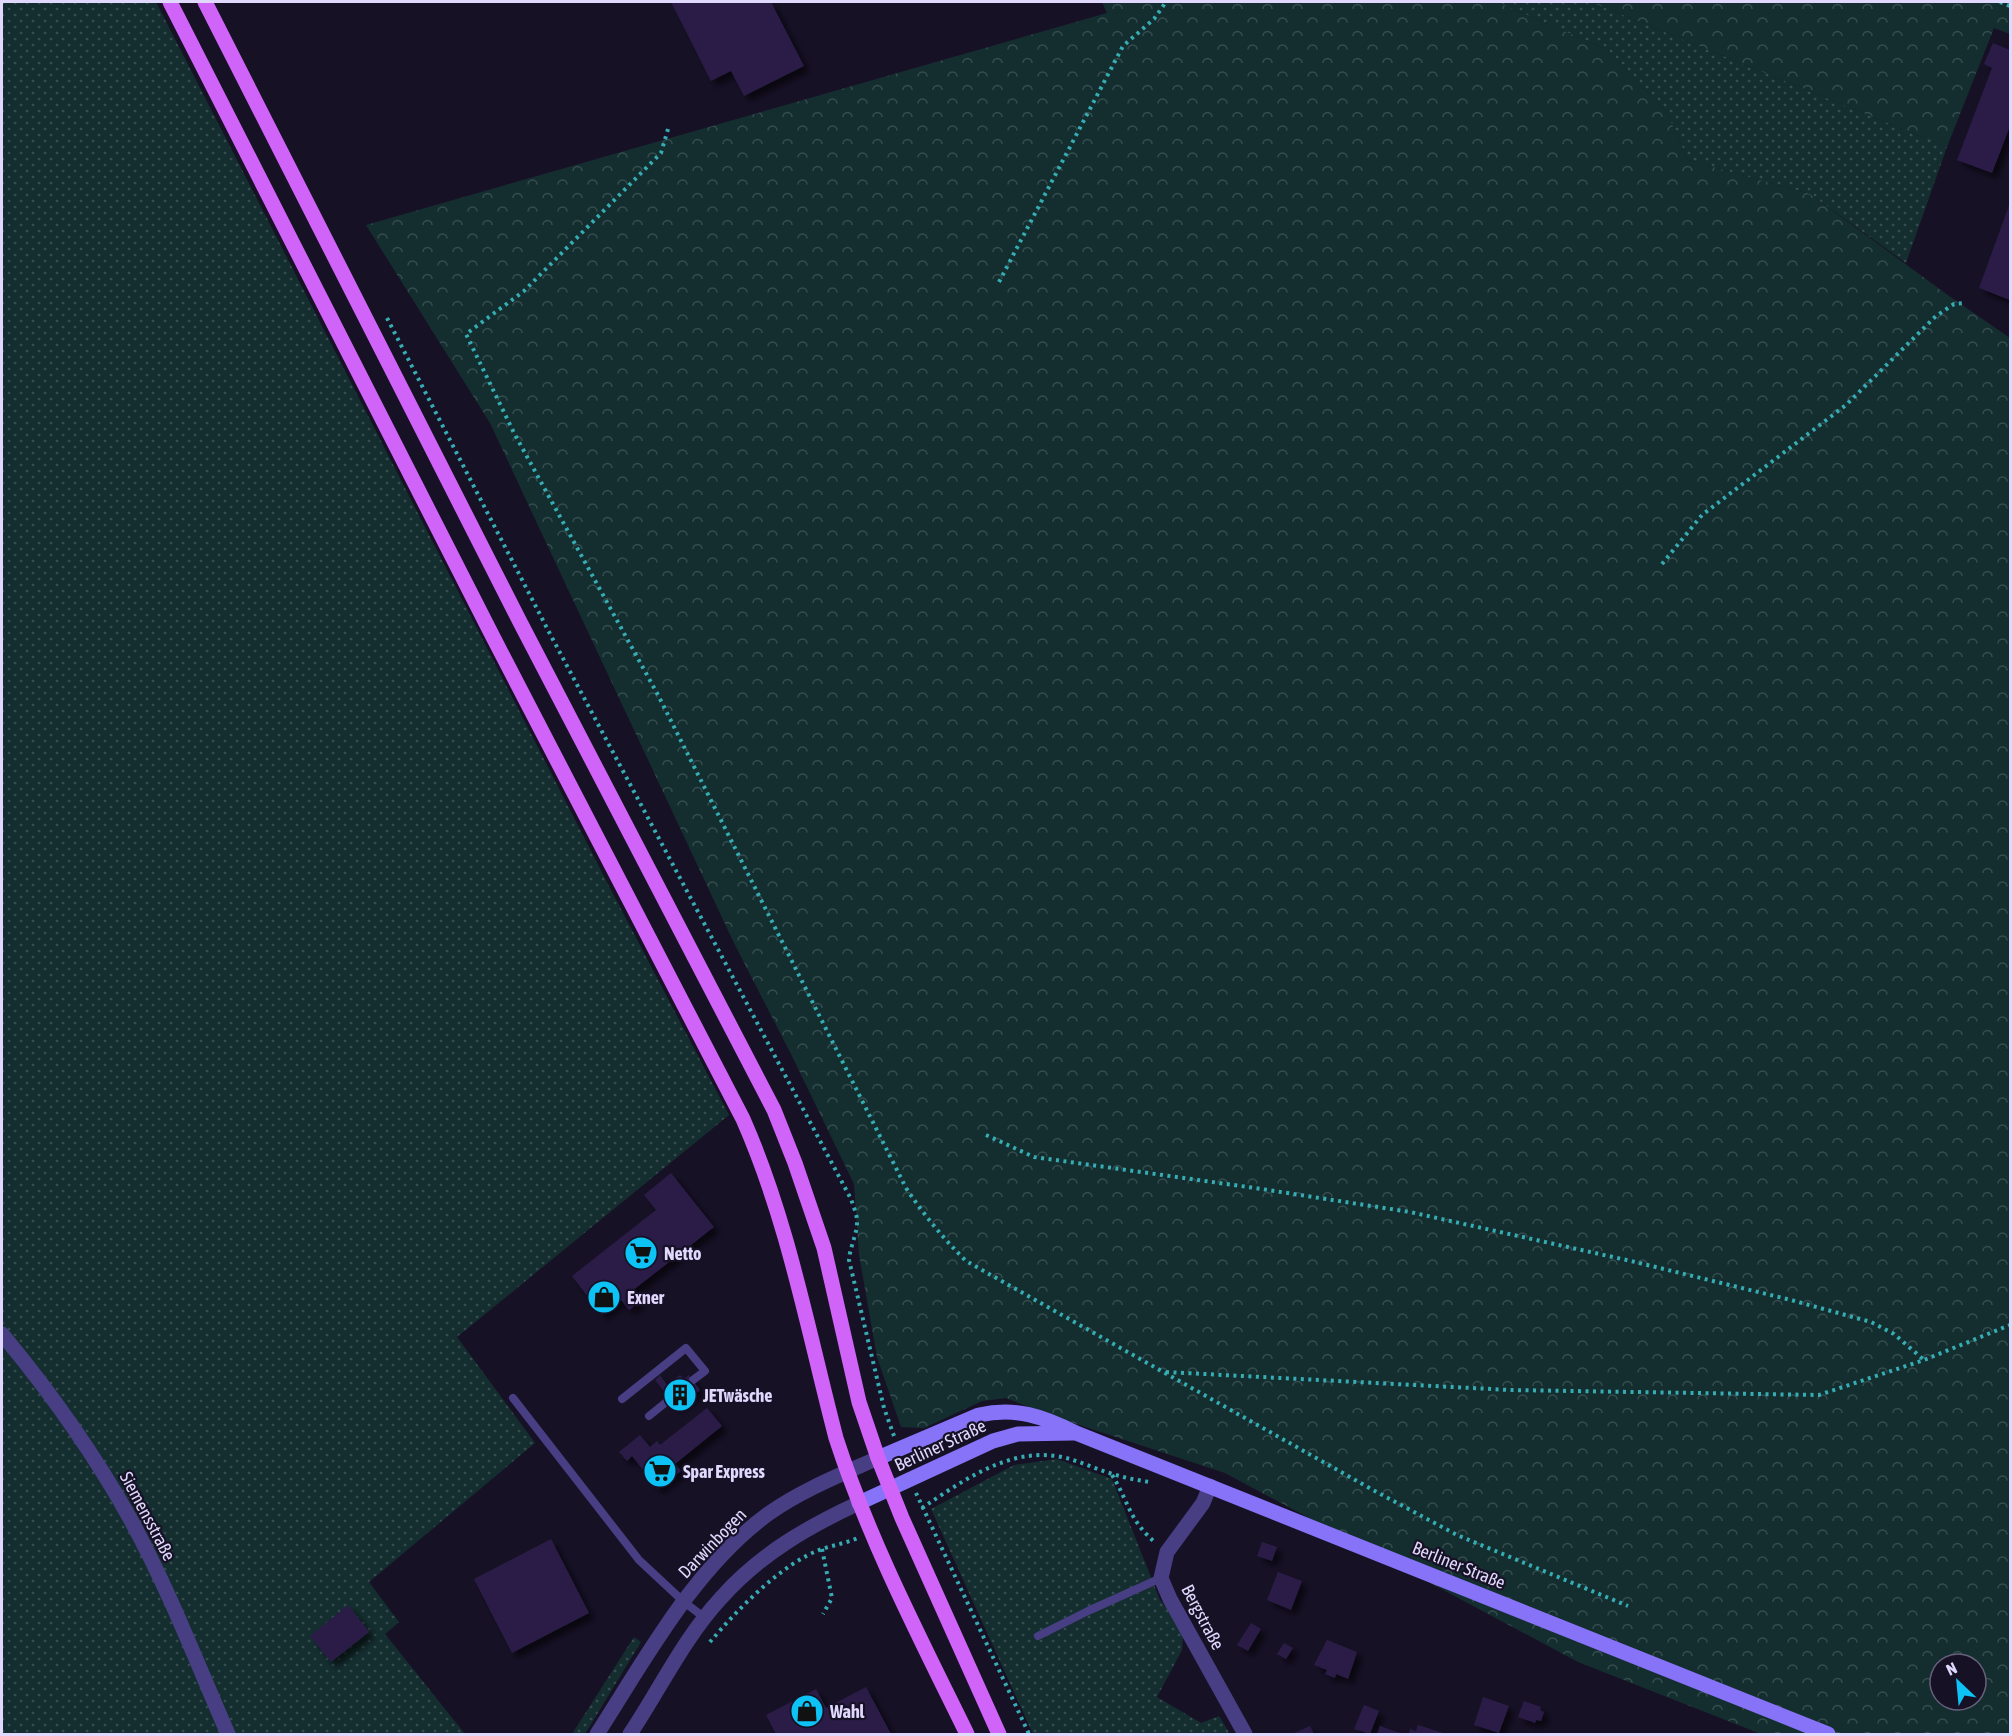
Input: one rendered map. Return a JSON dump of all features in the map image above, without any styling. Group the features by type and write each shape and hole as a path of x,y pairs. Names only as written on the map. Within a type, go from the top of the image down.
{"main road":[{"path":"170,2 743,1119 777,1207 836,1438 847,1472 871,1532 966,1734"},
{"path":"205,2 515,611 774,1110 799,1172 824,1248 860,1402 878,1458 902,1518 999,1734"}],"street":[{"name":"Siemensstraße","path":"2,1334 56,1402 116,1495 158,1574 228,1734"},
{"name":"Berliner Straße","path":"878,1458 979,1415 1013,1411 1049,1419 1076,1432 1828,1734"},
{"name":"Berliner Straße","path":"859,1503 993,1441 1018,1434 1076,1432"},
{"name":"Darwinbogen","path":"597,1734 693,1588 716,1562 767,1515 814,1486 878,1458"},
{"name":"Bergstraße","path":"1210,1486 1203,1503 1167,1552 1161,1578 1170,1599 1245,1734"},
{"path":"630,1734 720,1598 766,1555 794,1536 859,1503"}],"lane":[{"path":"621,1400 686,1348 705,1371 693,1380"},
{"path":"513,1398 639,1560 684,1602 705,1618"},
{"path":"649,1416 670,1399"},
{"path":"1038,1636 1161,1578"}],"path":[{"path":"999,282 1123,46 1154,19 1166,2"},
{"path":"2000,2 2010,6"},
{"path":"668,129 661,153 524,291 466,334 514,433 658,695 901,1177 921,1211 940,1235 966,1261 1373,1490 1457,1535 1628,1606"},
{"path":"1662,564 1702,515 1845,405 1936,316 1954,304 1963,303"},
{"path":"986,1135 1034,1157 1410,1212 1643,1264 1871,1322 1894,1334 1924,1360"},
{"path":"1163,1371 1510,1390 1819,1395 1924,1360 2010,1325"},
{"path":"902,1518 923,1508 956,1484 989,1468 1020,1457 1057,1456 1112,1474 1155,1484"},
{"path":"1112,1474 1131,1517 1143,1532 1167,1552"},
{"path":"708,1644 730,1618 772,1580 806,1556 822,1549 844,1544 871,1532"},
{"path":"822,1549 832,1598 823,1614"}],"green space":[{"path":"2,2 156,2 612,892 729,1115 457,1337 535,1443 369,1582 399,1622 385,1634 465,1734 2,1734"},
{"path":"1102,2 1497,2 1608,50 1666,111 1688,160 1810,194 2010,338 2010,1734 1761,1734 1578,1662 1225,1473 1052,1416 1006,1398 982,1401 924,1428 901,1427 877,1357 859,1255 854,1184 734,943 490,423 366,225 1107,13"},
{"path":"1497,2 1591,2 1947,147 1906,263 1810,194 1688,160 1666,111 1608,50"},
{"path":"1591,2 2010,2 2010,34 1994,28 1947,147"},
{"path":"1057,1459 1112,1479 1160,1600 1179,1623 1183,1637 1182,1650 1157,1697 1201,1723 1219,1716 1230,1734 1033,1734 931,1509 1014,1465"},
{"path":"634,1637 641,1642 585,1734 572,1734"}],"building":[{"path":"671,2 771,2 804,66 744,96 731,71 711,81"},
{"path":"1993,43 2010,50 2010,126 1992,173 1957,160 1992,68 1984,64"},
{"path":"2010,203 2010,300 1979,288"},
{"name":"Netto","path":"671,1173 714,1227 632,1291 640,1302 629,1310 621,1300 602,1315 572,1276 656,1210 644,1195"},
{"name":"JETwäsche","path":"660,1375 667,1385 680,1375 684,1379 689,1375 700,1390 677,1408 655,1380"},
{"path":"707,1408 722,1426 675,1464 681,1471 658,1489 632,1456 627,1461 619,1452 640,1435 650,1447 657,1441 660,1445"},
{"path":"551,1539 589,1613 512,1653 474,1579"},
{"path":"1262,1542 1277,1547 1272,1561 1257,1556"},
{"path":"1278,1572 1302,1581 1291,1610 1267,1600"},
{"path":"348,1605 369,1632 331,1662 310,1636"},
{"path":"1251,1623 1261,1629 1248,1651 1237,1645"},
{"path":"1327,1640 1357,1652 1348,1679 1336,1674 1335,1678 1325,1674 1327,1670 1314,1665"},
{"path":"1284,1643 1293,1648 1286,1659 1277,1654"},
{"path":"866,1687 891,1734 776,1734 766,1715 816,1689 826,1708"},
{"path":"1483,1697 1509,1706 1499,1733 1474,1725"},
{"path":"1524,1701 1541,1707 1540,1710 1544,1712 1541,1721 1536,1720 1535,1723 1518,1717"},
{"path":"1364,1705 1379,1711 1370,1734 1354,1729"},
{"path":"1418,1725 1443,1733 1409,1734 1410,1729 1416,1731"},
{"path":"1310,1726 1314,1734 1292,1734"},
{"path":"1380,1726 1403,1734 1377,1734"}],"place":[{"name":"Netto","path":"641,1253"},
{"name":"Exner","path":"604,1297"},
{"name":"JETwäsche","path":"680,1395"},
{"name":"Spar Express","path":"660,1471"},
{"name":"Wahl","path":"807,1711"}]}
